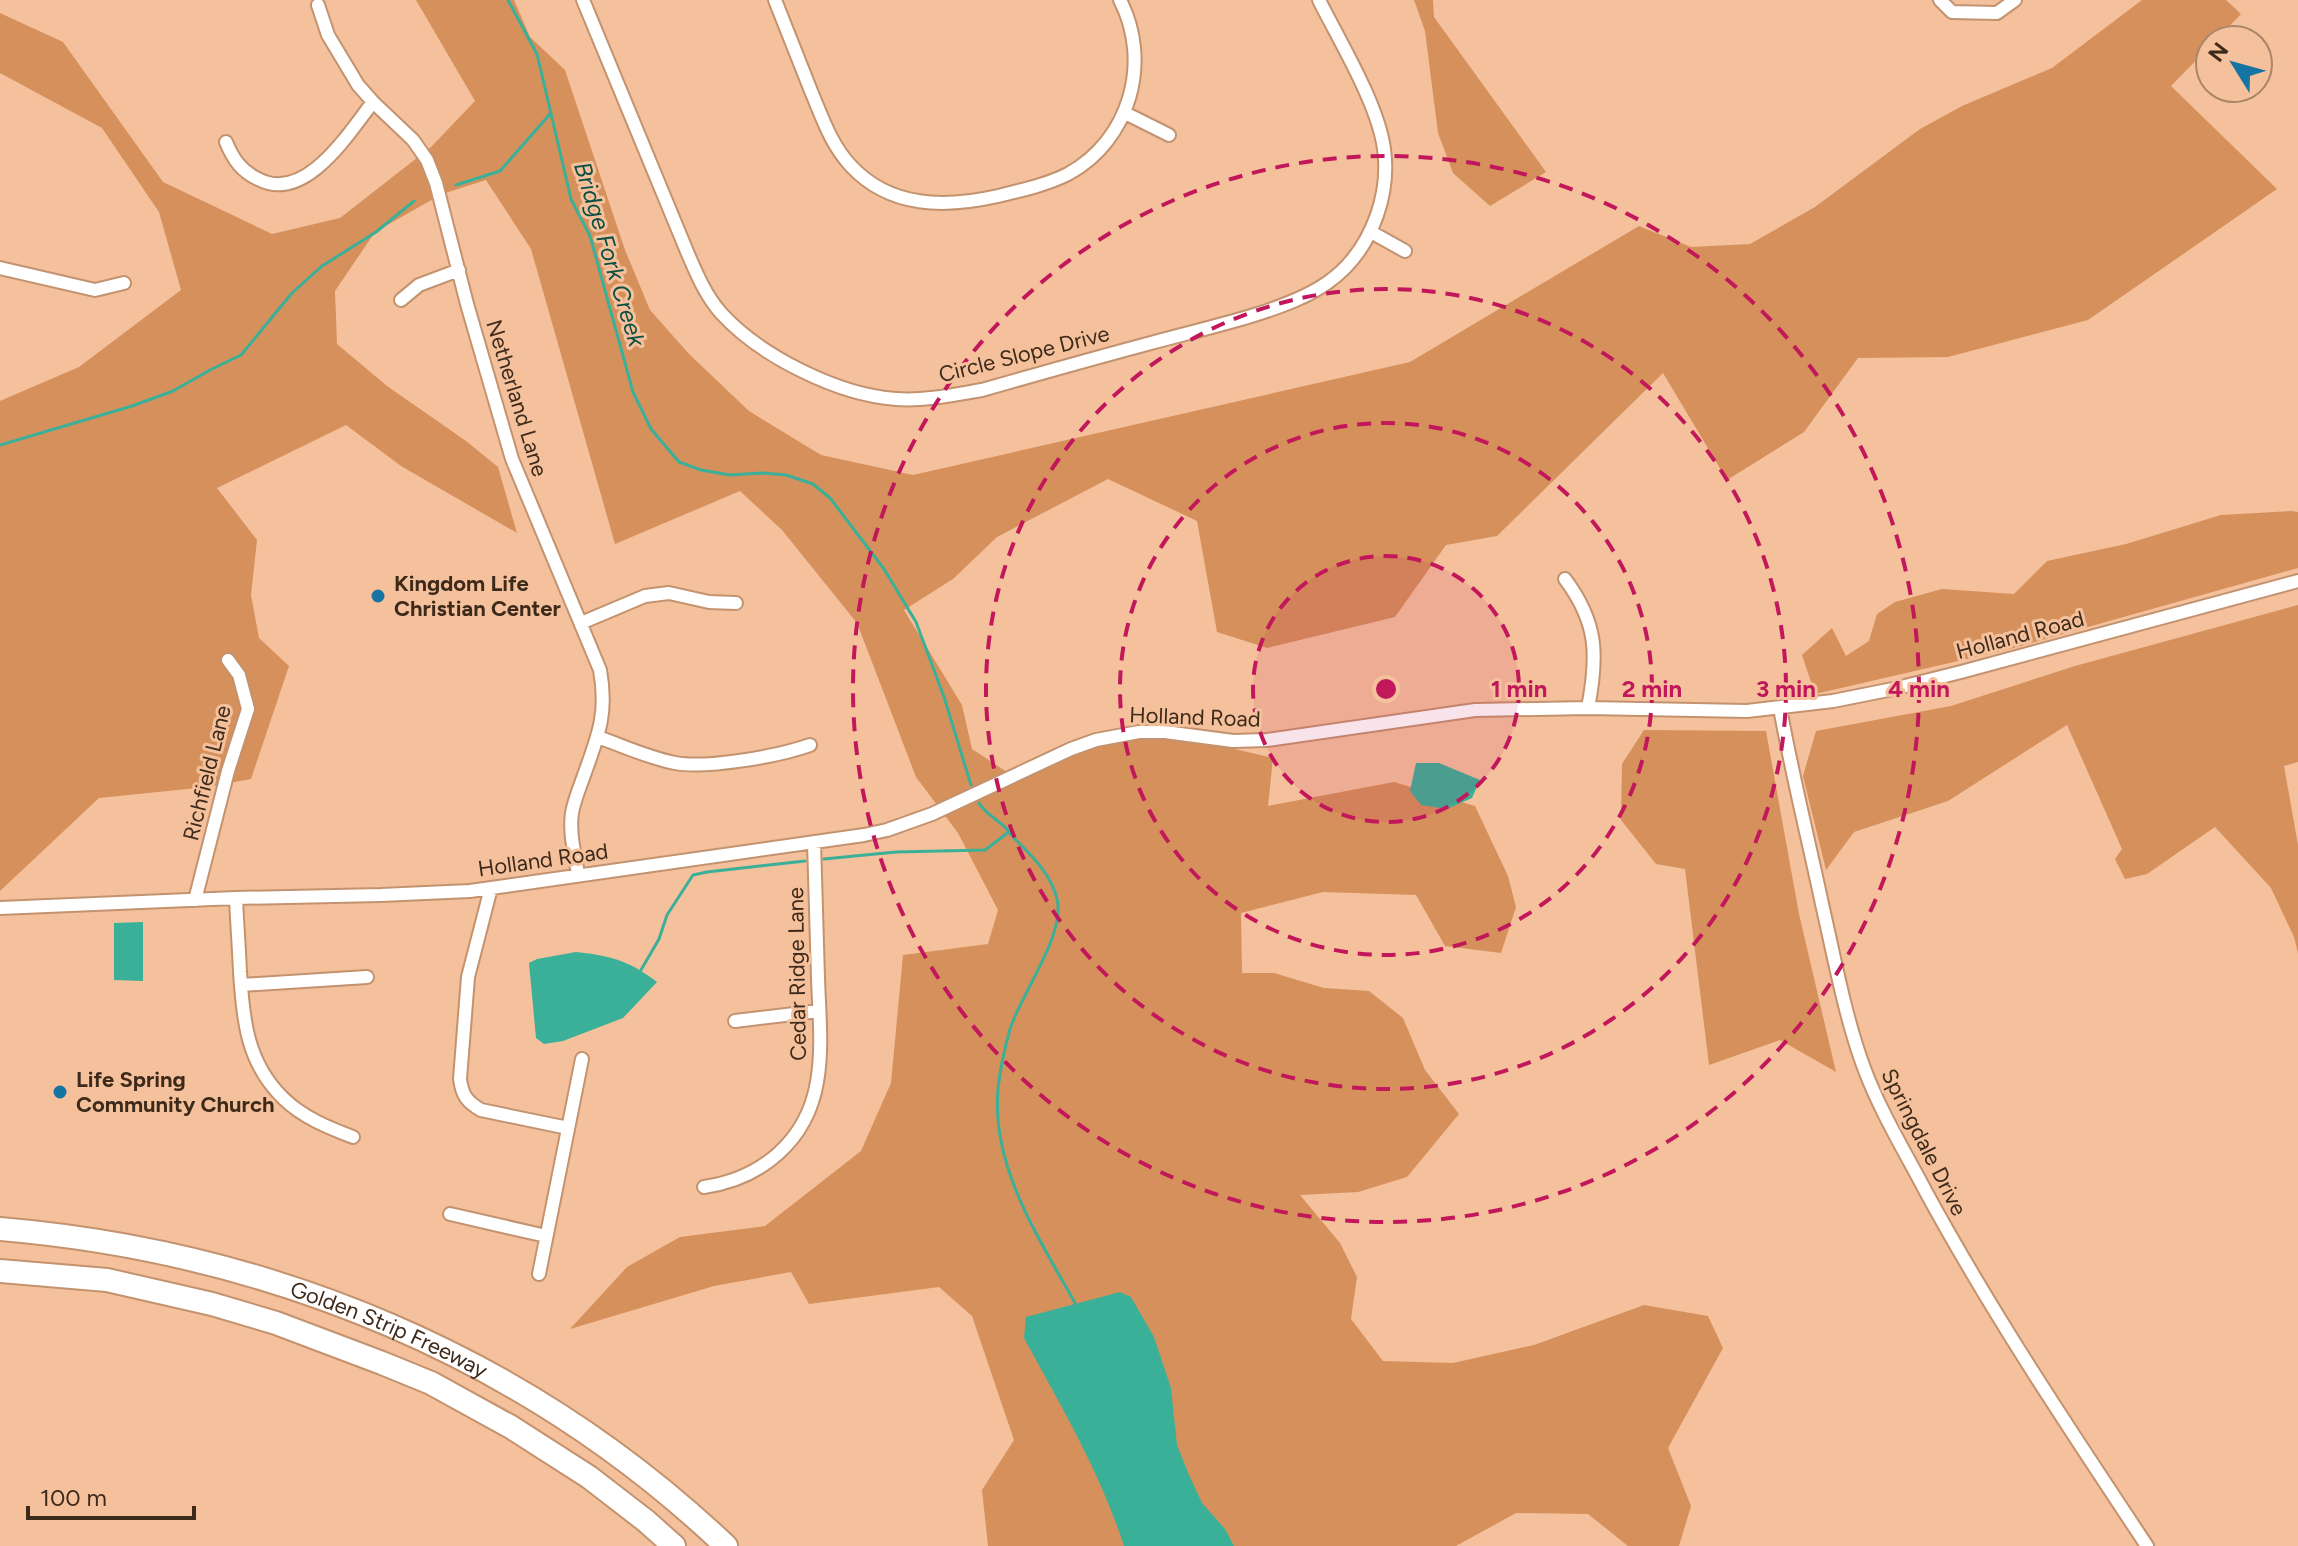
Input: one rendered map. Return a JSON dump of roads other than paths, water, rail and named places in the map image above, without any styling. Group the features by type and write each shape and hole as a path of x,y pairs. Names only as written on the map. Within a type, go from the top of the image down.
{"highway":[{"name":"Golden Strip Freeway","path":"0,1229 170,1253 284,1285 391,1325 477,1366 583,1430 658,1487 726,1546"},
{"name":"Golden Strip Freeway","path":"0,1271 107,1280 212,1304 276,1323 431,1383 511,1427 589,1477 674,1546"},
{"path":"706,1527 733,1546"}],"street":[{"name":"Circle Slope Drive","path":"583,0 688,254 710,298 733,325 766,350 820,379 881,397 912,399 982,390 1271,310 1299,301 1329,283 1354,259 1371,232 1379,209 1385,173 1381,134 1359,79 1319,0"},
{"path":"775,0 829,136 838,150 864,178 897,197 922,203 979,200 1049,182 1087,161 1106,143 1125,113 1133,88 1135,51 1131,28 1120,0"},
{"path":"1940,0 1952,12 1997,13 2015,0"},
{"name":"Netherland Lane","path":"318,5 328,35 358,85 413,140 427,160 512,459 600,670 604,693 603,715 572,811 571,827 578,874"},
{"path":"226,142 234,160 246,173 262,182 291,183 308,176 328,157 373,102"},
{"path":"1125,113 1169,135"},
{"path":"1371,232 1405,251"},
{"path":"0,268 95,290 124,283"},
{"path":"401,300 419,285 459,270"},
{"path":"1565,579 1584,607 1592,633 1595,660 1588,708"},
{"name":"Holland Road","path":"0,908 470,891 814,842 887,830 917,821 1071,749 1127,733 1156,732 1233,741 1267,740 1475,710 1588,708 1709,711 1780,708 1833,701 1893,689 2298,581"},
{"path":"581,623 645,596 669,593 709,602 736,603"},
{"name":"Richfield Lane","path":"195,900 228,771 248,709 239,675 228,660"},
{"name":"Springdale Drive","path":"1780,708 1833,953 1856,1044 1870,1083 1982,1292 2147,1546"},
{"path":"598,737 664,760 693,765 790,752 810,745"},
{"name":"Cedar Ridge Lane","path":"704,1187 728,1183 758,1170 781,1152 798,1132 810,1108 820,1055 814,842"},
{"path":"491,888 468,977 460,1079 462,1090 469,1103 481,1110 568,1128"},
{"path":"236,898 247,1039 255,1061 283,1099 301,1112 353,1137"},
{"path":"241,985 367,977"},
{"path":"735,1021 819,1011"},
{"path":"539,1274 582,1059"},
{"path":"450,1214 546,1236"}],"water":[{"path":"1416,763 1439,763 1480,780 1472,798 1447,809 1421,805 1410,791"},
{"path":"143,922 143,981 114,980 114,923"},
{"path":"576,952 619,960 657,982 623,1018 563,1041 544,1044 536,1038 529,963"},
{"path":"1120,1292 1131,1297 1154,1337 1171,1388 1177,1445 1202,1503 1225,1529 1234,1546 1124,1546 1092,1466 1024,1338 1026,1317"}],"waterway":[{"name":"Bridge Fork Creek","path":"508,0 537,54 571,199 590,236 633,392 651,429 679,462 730,475 786,475 813,484 830,498 884,569 916,622 944,697 971,785"},
{"path":"456,185 500,171 550,114"},
{"path":"0,445 173,391 241,355 292,293 322,266 376,232 414,201"},
{"name":"Bridge Fork Creek","path":"979,803 1039,864 1057,899 1058,913 1049,946 1010,1029 998,1089 998,1118 1002,1146 1020,1201 1075,1303"},
{"path":"824,859 896,852 985,850 1010,831"},
{"path":"641,970 659,939 667,915 693,875 805,861"}],"place":[{"name":"Kingdom Life Christian Center","path":"378,596"},
{"name":"Life Spring Community Church","path":"60,1092"}]}
